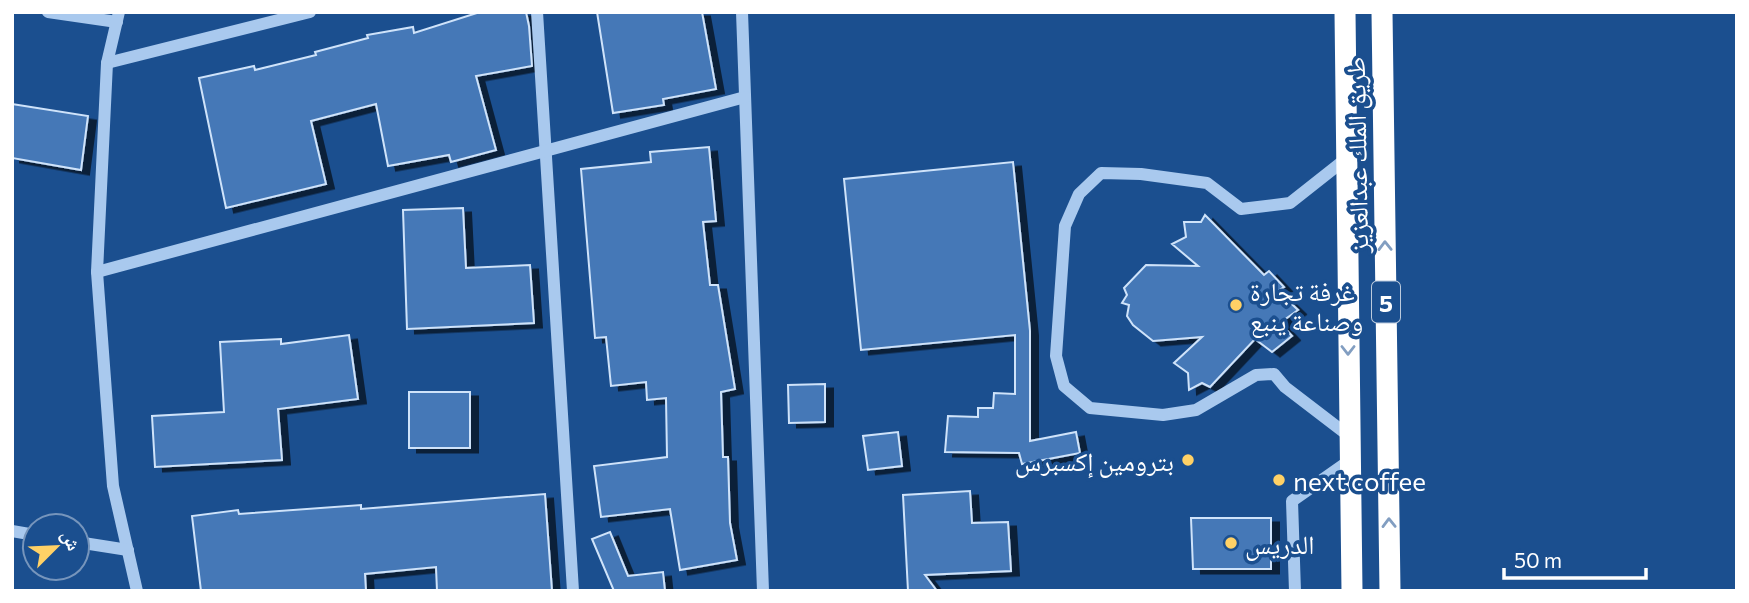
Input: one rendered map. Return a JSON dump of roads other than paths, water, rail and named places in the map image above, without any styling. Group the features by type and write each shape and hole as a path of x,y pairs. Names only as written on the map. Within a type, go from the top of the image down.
{"highway":[{"name":"طريق الملك عبدالعزيز","path":"1345,12 1352,591"},
{"name":"طريق الملك عبدالعزيز","path":"1382,12 1390,591"}],"street":[{"path":"47,12 118,17 107,63 97,272 113,486 137,591"},
{"path":"107,63 310,12"},
{"path":"537,12 573,591"},
{"path":"742,12 763,591"},
{"path":"97,272 745,97"},
{"path":"1347,158 1290,203 1241,209 1206,183 1141,174 1101,173 1079,194 1065,226 1056,356 1063,386 1090,408 1163,415 1196,411 1256,375 1274,374 1285,387 1349,436"},
{"path":"1295,591 1292,501 1349,461"},
{"path":"91,544 128,550"}],"place":[{"name":"غرفة تجارة وصناعة ينبع","path":"1236,305"},
{"name":"بترومين إكسبرس","path":"1188,460"},
{"name":"next coffee","path":"1279,480"},
{"name":"الدريس","path":"1231,543"}]}
